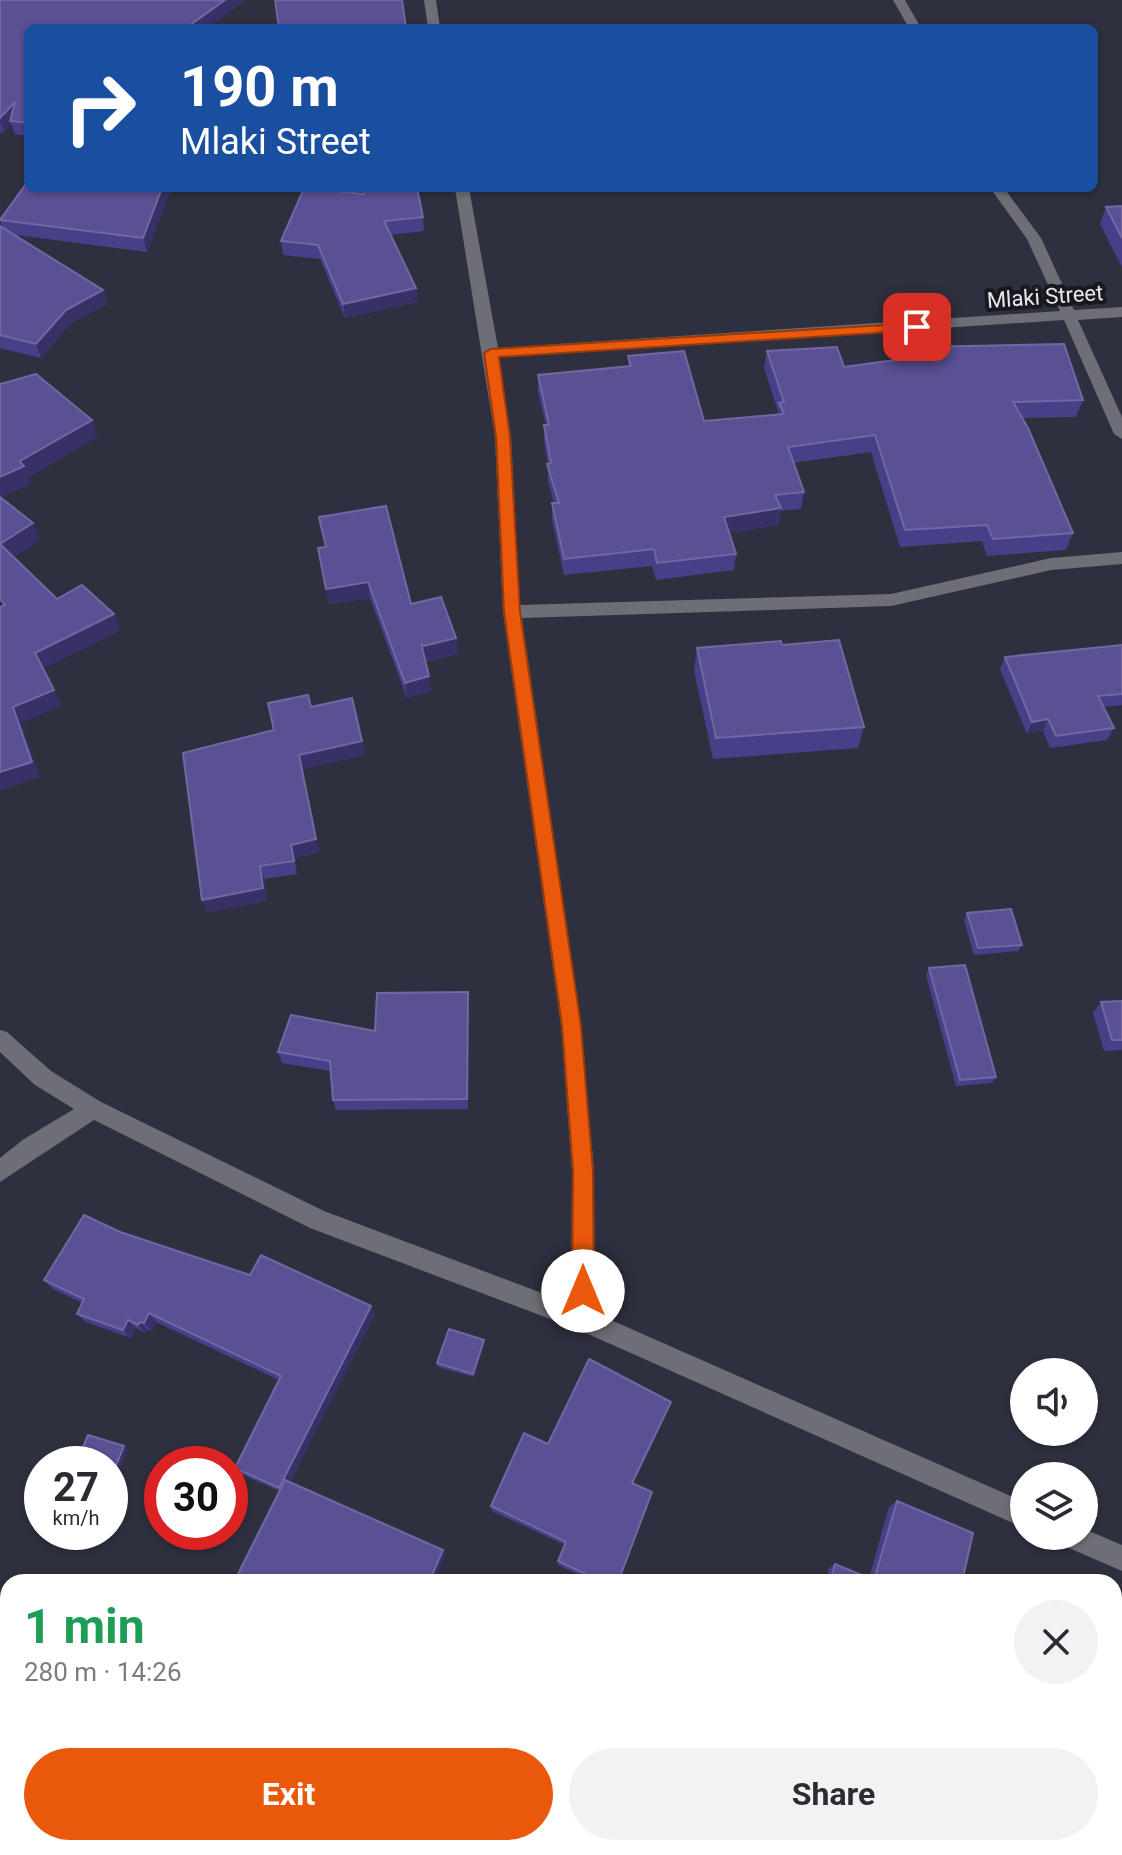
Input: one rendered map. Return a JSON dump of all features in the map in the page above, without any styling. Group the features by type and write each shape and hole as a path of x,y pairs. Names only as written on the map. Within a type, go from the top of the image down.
{"street":[{"path":"430,0 433,24"},
{"path":"899,0 913,24"},
{"path":"463,192 503,437 512,612 571,1026 583,1171 583,1320"},
{"path":"1000,192 1034,238 1122,434"},
{"name":"Mlaki Street","path":"491,353 1122,312"},
{"path":"512,612 891,600 1051,564 1122,558"},
{"path":"0,1039 43,1078 93,1109 318,1220 583,1320 1010,1509"},
{"path":"0,1172 32,1146 93,1109"},
{"path":"1098,1548 1122,1558"}],"building":[{"path":"0,0 225,0 192,24 24,24 24,123 10,121 15,102 0,118"},
{"path":"275,0 402,0 405,24 278,24"},
{"path":"24,187 24,192 160,192 143,238 0,220"},
{"path":"302,192 418,192 423,217 384,221 416,288 343,304 318,245 281,241"},
{"path":"1122,206 1122,238 1106,207"},
{"path":"0,226 103,290 66,310 36,344 0,335"},
{"path":"1064,344 1083,400 1013,402 1028,428 1073,533 993,539 987,525 905,530 875,435 788,447 804,492 775,495 781,508 724,517 736,554 657,563 654,549 564,559 552,503 559,503 547,464 551,463 544,425 549,425 538,375 631,366 628,356 684,351 704,421 784,414 779,403 784,402 767,351 837,347 844,367 924,356 919,347"},
{"path":"36,374 92,420 20,461 24,466 0,477 0,384"},
{"path":"0,497 33,523 0,544"},
{"path":"386,506 411,604 441,597 456,638 423,646 421,643 429,676 405,683 368,582 326,589 318,548 326,547 319,517"},
{"path":"0,544 57,599 82,585 114,614 35,653 54,690 13,707 32,762 0,772 0,607 5,605 0,599"},
{"path":"839,640 864,727 716,738 697,648"},
{"path":"1122,645 1122,694 1098,696 1114,728 1056,736 1048,719 1032,722 1005,657"},
{"path":"308,695 311,707 352,698 362,741 299,755 316,839 291,845 294,861 260,866 263,888 202,900 183,753 274,730 268,703"},
{"path":"1011,909 1022,945 978,948 967,913"},
{"path":"965,965 996,1077 960,1080 929,968"},
{"path":"468,992 467,1099 333,1100 330,1061 278,1052 291,1015 375,1031 377,993"},
{"path":"1122,1001 1122,1040 1112,1040 1101,1002"},
{"path":"84,1215 120,1232 250,1275 261,1255 371,1306 279,1488 248,1474 246,1446 281,1376 149,1313 144,1323 138,1325 128,1320 123,1330 77,1314 84,1299 44,1280"},
{"path":"449,1329 484,1340 473,1374 437,1363"},
{"path":"589,1359 671,1402 632,1483 652,1492 621,1574 585,1574 558,1561 566,1542 491,1506 524,1433 548,1444"},
{"path":"88,1435 124,1446 83,1446"},
{"path":"285,1480 443,1550 432,1574 238,1574"},
{"path":"897,1501 973,1533 964,1574 876,1574"},
{"path":"835,1564 859,1574 832,1574"}],"route":[{"path":"583,1291 583,1171 571,1026 512,612 503,437 491,353 917,327"}]}
